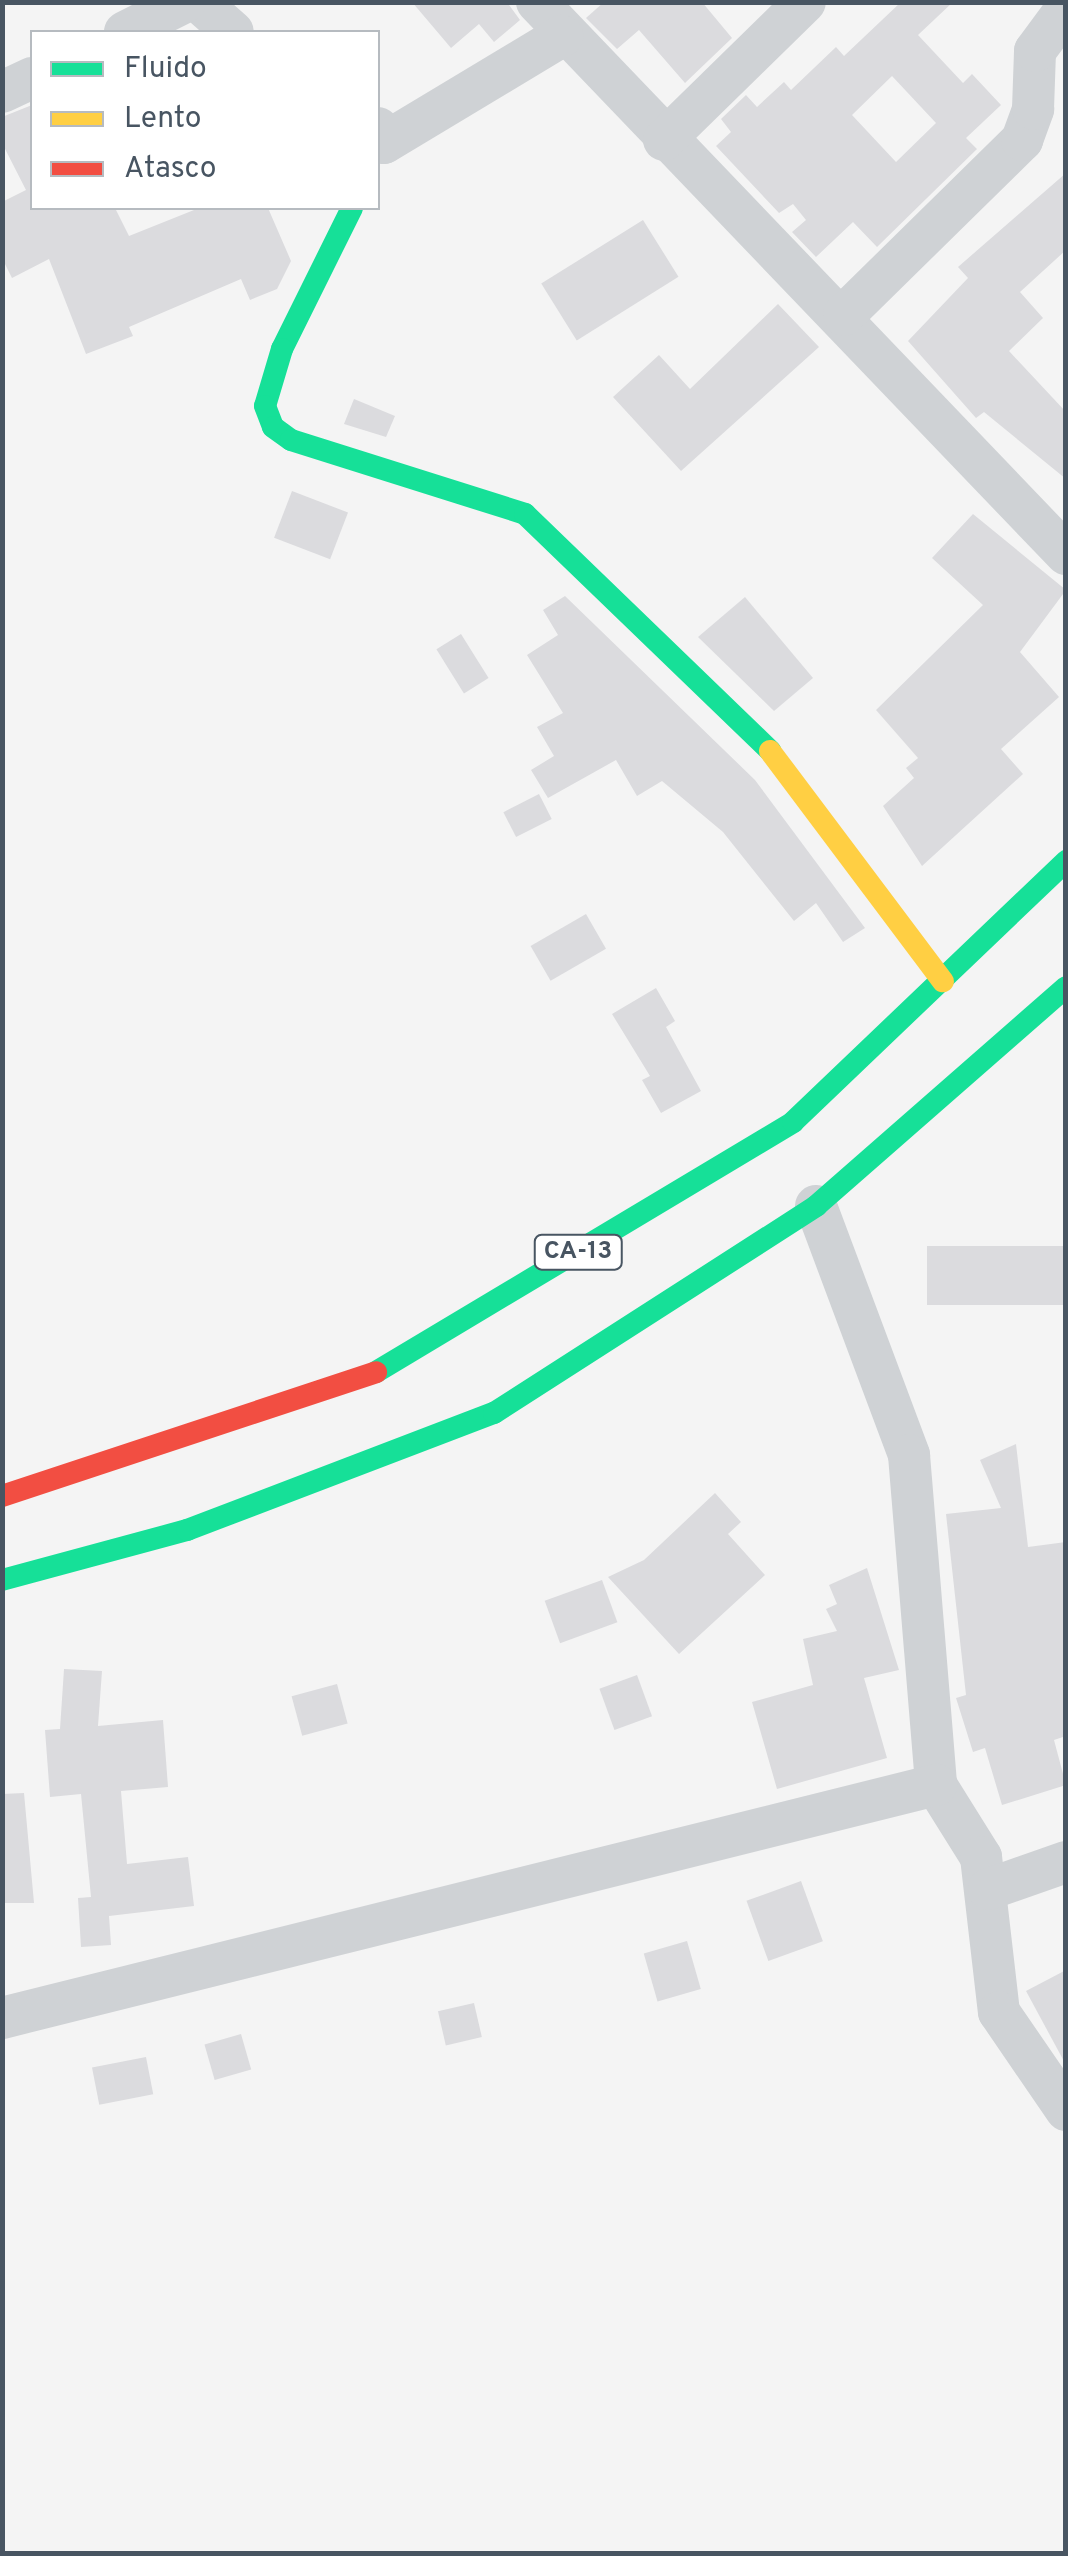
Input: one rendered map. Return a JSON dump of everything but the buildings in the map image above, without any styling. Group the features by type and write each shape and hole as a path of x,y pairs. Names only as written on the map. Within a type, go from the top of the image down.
{"main road":[{"path":"351,210 282,349 265,406 273,427 291,440 525,514 779,759 943,982"},
{"name":"CA-13","path":"2,1496 362,1381 793,1122 1066,861"},
{"path":"5,1582 186,1530 494,1413 816,1206 1066,987"}],"street":[{"path":"129,30 185,2"},
{"path":"199,2 230,30"},
{"path":"537,2 562,36 844,315 1066,554"},
{"path":"664,140 805,2"},
{"path":"844,315 1022,140 1033,109 1036,51 1066,9"},
{"path":"380,142 562,36"},
{"path":"2,92 30,79"},
{"path":"816,1206 909,1454 936,1784 982,1857 990,1889 985,1938 999,2012 1066,2110"},
{"path":"2,2018 936,1784"},
{"path":"990,1889 1066,1862"}],"traffic: fast":[{"path":"351,210 282,349 265,406 273,427 291,440 525,514 770,751"},
{"path":"376,1372 793,1122 1066,861"},
{"path":"2,1580 187,1530 494,1413 816,1206 1066,987"}],"traffic: slow":[{"path":"770,751 943,981"}],"traffic: jam":[{"path":"2,1496 376,1372"}]}
